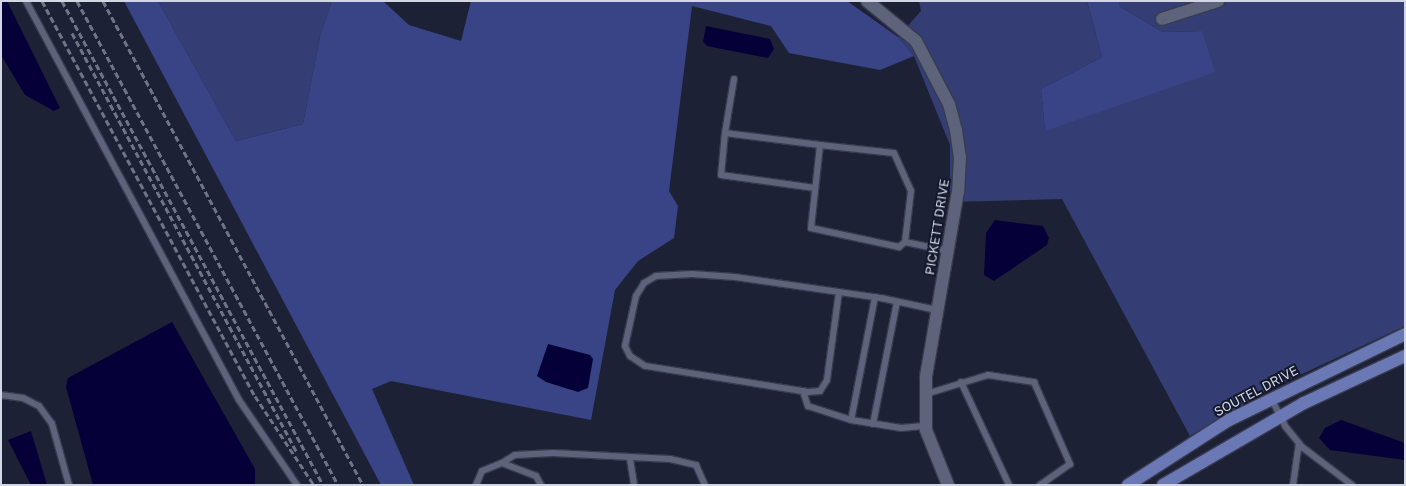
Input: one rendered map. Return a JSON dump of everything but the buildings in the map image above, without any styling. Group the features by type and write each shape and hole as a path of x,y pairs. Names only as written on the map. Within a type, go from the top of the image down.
{"main road":[{"name":"SOUTEL DRIVE","path":"1128,485 1229,420 1405,334"},
{"path":"1163,485 1280,416 1405,356"}],"street":[{"name":"PICKETT DRIVE","path":"867,1 916,41 949,104 960,157 948,251 937,310 926,394 926,426 936,460 948,485"},
{"path":"1162,19 1218,1"}],"lane":[{"path":"26,1 239,400 297,485"},
{"path":"734,80 721,175 815,188"},
{"path":"726,133 894,153 911,191 905,242 899,247 811,228 820,145"},
{"path":"905,242 948,251"},
{"path":"839,292 827,380 820,391 803,391 646,366 630,356 625,346 636,296 644,283 656,276 692,274 839,292 875,297 937,310"},
{"path":"851,420 875,297"},
{"path":"873,424 898,302"},
{"path":"926,394 961,382 988,375 1034,382 1070,464 1040,485"},
{"path":"961,382 1008,485"},
{"path":"803,391 808,406 851,420 901,428 926,426"},
{"path":"1,395 23,398 39,406 52,424 69,485"},
{"path":"1272,398 1280,416 1299,443 1352,485"},
{"path":"1293,485 1299,443"},
{"path":"476,485 482,471 502,463 515,455 545,454 630,459 670,459 696,465 705,483"},
{"path":"630,459 634,485"},
{"path":"502,463 536,476 541,485"}],"shaded area":[{"path":"1,1 7,1 60,108 54,111 25,95 1,55"},
{"path":"124,1 158,1 236,141 303,124 320,36 332,1 383,1 409,25 461,41 471,1 847,1 898,37 914,56 880,70 789,53 771,26 692,6 669,191 678,206 674,238 638,261 615,290 591,420 391,381 372,389 414,485 381,485"},
{"path":"158,1 332,1 320,36 303,124 236,141"},
{"path":"919,1 1087,1 1102,57 1041,89 1045,131 1202,31 1163,32 1119,6 1119,1 1405,1 1405,326 1268,390 1190,436 1062,199 950,202 950,145 914,56 898,37 921,11"},
{"path":"1087,1 1119,1 1119,6 1163,32 1202,31 1215,72 1045,131 1041,89 1102,57"},
{"path":"706,26 770,39 774,49 768,58 707,46 703,42"},
{"path":"995,220 1043,226 1049,238 1047,245 994,281 984,275 986,233"},
{"path":"172,322 255,469 255,485 93,485 66,387 68,378"},
{"path":"548,344 590,355 593,359 588,388 578,392 546,382 537,376"},
{"path":"1341,420 1405,443 1405,460 1330,450 1319,438 1325,428"},
{"path":"31,431 47,485 31,485 8,440"}],"railway":[{"path":"42,1 255,396 314,485"},
{"path":"62,1 323,485"},
{"path":"77,1 338,485"},
{"path":"103,1 363,485"},
{"path":"72,33 297,452"}]}
